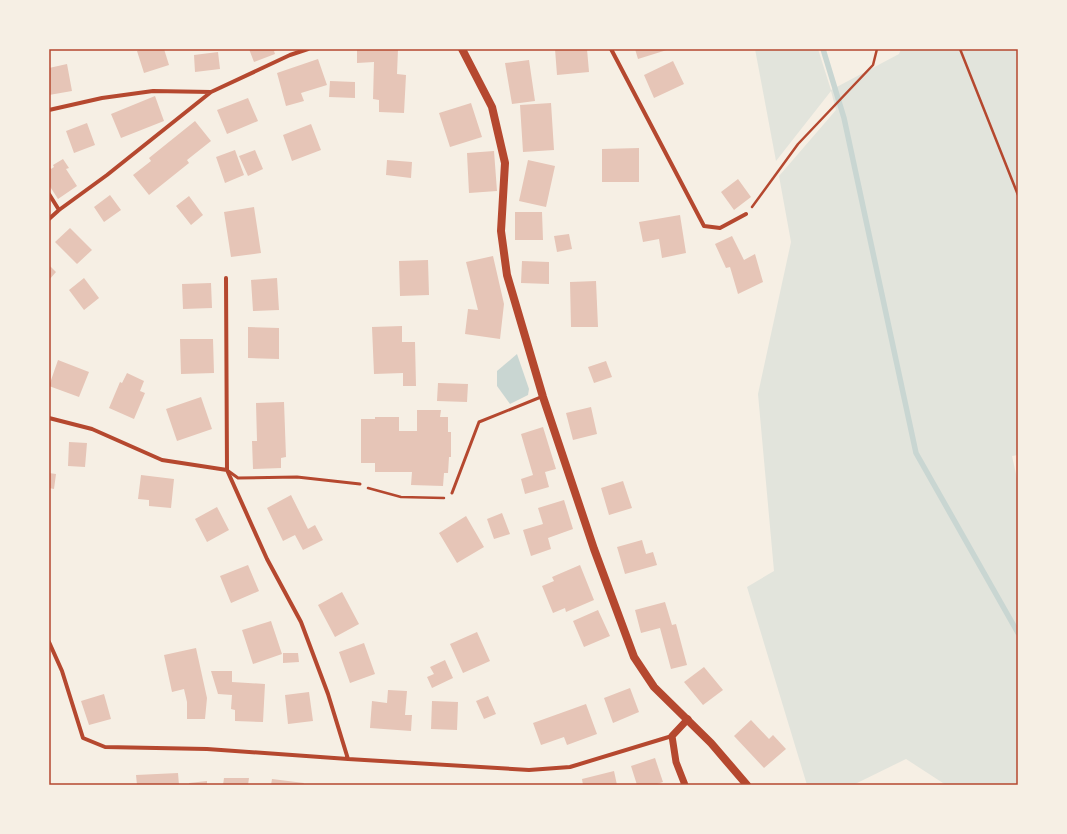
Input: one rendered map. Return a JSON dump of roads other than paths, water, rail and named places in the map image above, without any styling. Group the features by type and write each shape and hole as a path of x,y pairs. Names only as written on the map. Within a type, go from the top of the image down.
{"main road":[{"path":"462,49 492,107 505,163 501,231 507,275 543,397 594,548 634,656 654,687 711,743 748,785"}],"street":[{"path":"49,219 211,92 290,55 308,49"},
{"path":"611,49 704,226 720,228 746,214"},
{"path":"49,110 102,98 153,91 211,92"},
{"path":"49,194 59,210"},
{"path":"226,278 227,470 267,559 301,622 328,694 348,759"},
{"path":"49,418 92,429 162,460 227,470"},
{"path":"49,642 62,671 83,738 105,747 207,749 529,770 570,767 672,736 688,720"},
{"path":"672,736 676,762 685,785"}],"lane":[{"path":"452,493 480,422 543,397"},
{"path":"227,470 238,478 297,477 360,484"}],"waterway":[{"path":"823,49 844,118 916,453 1018,633"}]}
